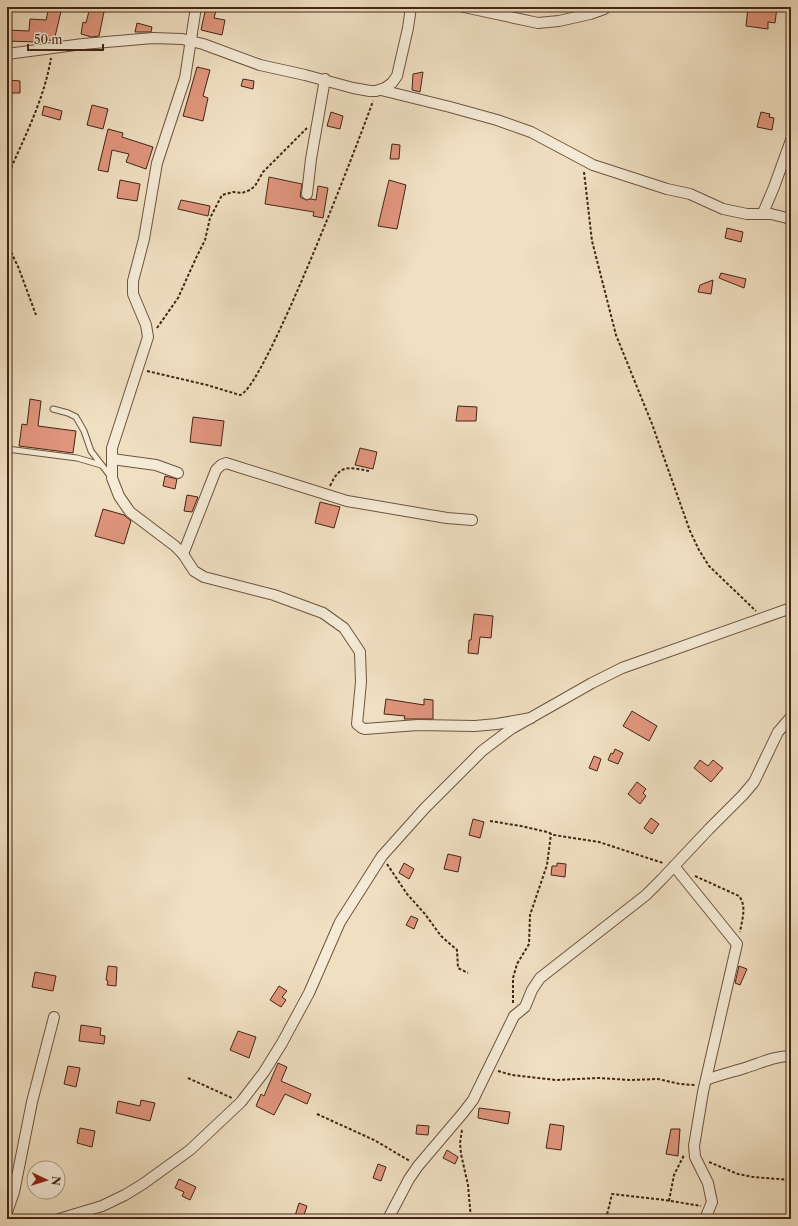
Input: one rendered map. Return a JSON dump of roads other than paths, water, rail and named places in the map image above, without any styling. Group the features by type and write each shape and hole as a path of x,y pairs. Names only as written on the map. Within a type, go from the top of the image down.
{"street":[{"path":"196,7 186,78 157,163 145,233 133,281 133,294 146,325 148,337 112,448 112,478 119,496 130,512 152,527 183,554 194,572 204,577 274,595 323,612 344,628 360,652 361,682 357,724 362,728 418,725 474,726 497,724 531,718"},
{"path":"379,91 392,83 397,76 408,28 411,7"},
{"path":"464,7 538,23 559,21 590,14 606,7"},
{"path":"7,54 153,38 190,41 254,64 370,92 379,91 450,106 531,132 609,171 667,189 690,194 723,209 747,214 771,214 791,219"},
{"path":"307,194 311,159 325,80"},
{"path":"763,213 791,140"},
{"path":"112,459 156,465 178,473"},
{"path":"183,554 216,470 221,465 229,463 366,505 472,520"},
{"path":"59,1219 102,1206 125,1195 190,1150 241,1102 264,1072 282,1043 309,993 340,922 382,856 425,808 482,751 511,729 592,682 622,668 791,608"},
{"path":"388,1219 409,1179 418,1166 473,1100 514,1016 525,1007 532,990 540,978 646,895 675,868 709,828 743,796 754,782 778,732 791,718"},
{"path":"675,868 737,944 690,1154 708,1183 712,1202 706,1219"},
{"path":"7,1212 14,1192 32,1102 54,1017"},
{"path":"705,1082 728,1072 746,1068 769,1059 791,1056"}],"lane":[{"path":"53,409 76,417 84,431 91,451 112,478"},
{"path":"7,449 77,458 101,465"}]}
